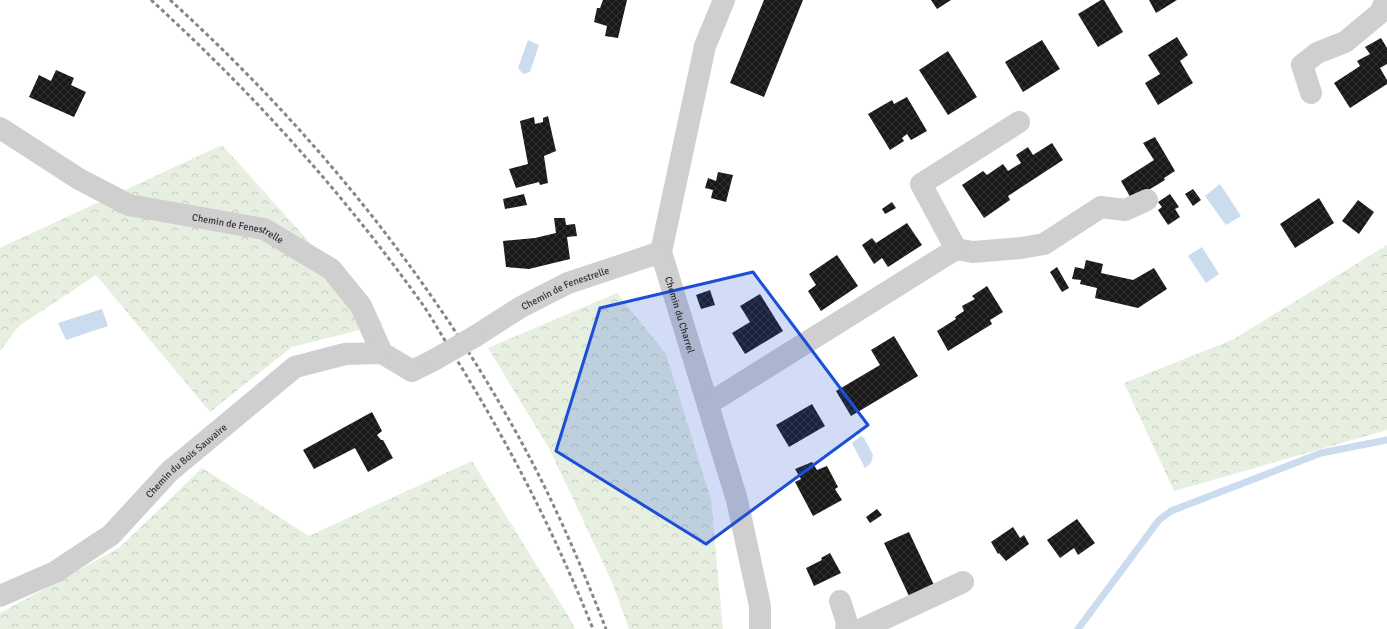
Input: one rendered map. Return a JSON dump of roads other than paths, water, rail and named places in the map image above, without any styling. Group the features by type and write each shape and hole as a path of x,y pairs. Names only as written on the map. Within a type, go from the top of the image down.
{"street":[{"name":"Chemin du Charrel","path":"724,0 705,46 661,252 737,500 760,606 760,629"},
{"path":"1311,93 1302,65 1317,53 1346,42 1380,13 1386,0"},
{"path":"956,249 921,184 1019,122"},
{"name":"Chemin de Fenestrelle","path":"0,128 79,179 129,205 264,229 331,269 361,306 382,353 412,371 474,337 521,307 568,283 661,252"},
{"path":"708,404 956,249 973,252 1021,248 1044,244 1101,207 1125,210 1147,200"},
{"name":"Chemin du Bois Sauvaire","path":"0,596 55,572 111,535 170,471 295,367 346,354 382,353"},
{"path":"862,629 963,582"},
{"path":"840,601 847,623 846,629"}],"water":[{"path":"528,40 539,45 530,72 523,74 518,68"},
{"path":"1220,184 1241,216 1226,225 1205,196"},
{"path":"1202,247 1219,274 1206,283 1188,256"},
{"path":"102,309 108,326 66,340 58,323"},
{"path":"861,436 864,438 873,455 871,463 865,468 852,443"}],"waterway":[{"path":"1078,629 1159,520 1171,511 1321,453 1387,440"}],"railway":[{"path":"151,0 225,71 295,145 361,223 423,305 498,429 515,461 564,560 593,629"},
{"path":"170,0 222,49 272,100 319,153 409,264 450,323 488,383 535,467 568,536 606,629"}]}
